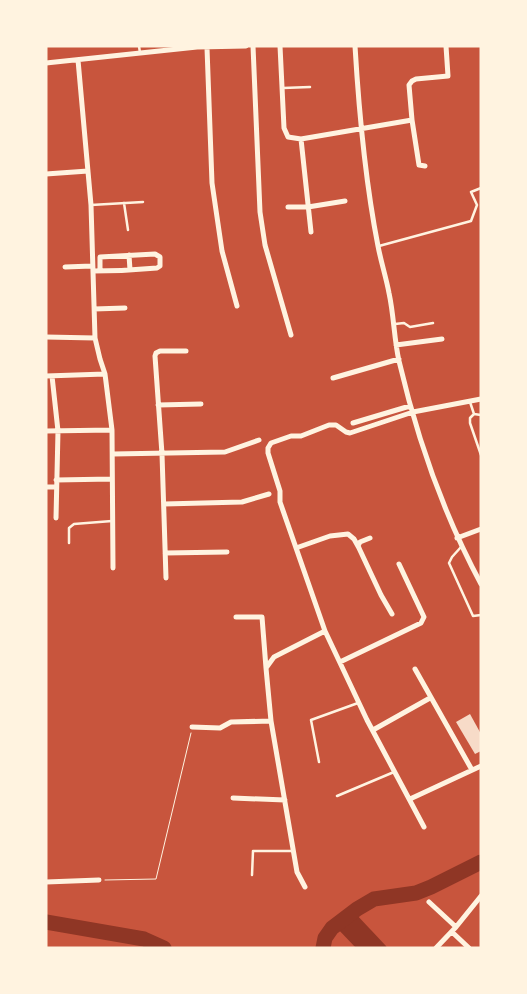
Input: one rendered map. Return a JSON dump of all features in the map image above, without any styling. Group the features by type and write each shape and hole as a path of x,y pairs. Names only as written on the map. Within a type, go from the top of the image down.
{"street":[{"path":"46,63 196,47 246,46"},
{"path":"252,46 260,212 265,245 291,335"},
{"path":"280,46 284,128 286,134 293,139 412,120"},
{"path":"355,46 360,128 378,247 390,295 396,344 410,406 440,495 457,538 481,584"},
{"path":"425,166 420,165 412,120 409,85 416,79 448,76 446,46"},
{"path":"207,48 212,183 222,251 237,306"},
{"path":"78,60 91,205 95,338 105,374 112,430 113,568"},
{"path":"301,139 311,232"},
{"path":"46,174 88,171"},
{"path":"288,207 308,207 345,201"},
{"path":"65,267 100,271 157,268 160,266 160,257 155,254 100,256 100,271"},
{"path":"129,255 130,270"},
{"path":"94,309 125,308"},
{"path":"46,337 95,338"},
{"path":"396,344 442,339"},
{"path":"166,578 162,454 155,356 156,353 186,351"},
{"path":"333,378 399,359"},
{"path":"56,518 58,431 49,376 105,374"},
{"path":"424,827 359,703 325,630 280,502 280,490 268,448 271,443 291,436 301,436 329,424 336,425 350,433 413,412 481,399"},
{"path":"158,405 201,404"},
{"path":"353,423 410,406"},
{"path":"46,431 112,430"},
{"path":"113,454 225,452 259,440"},
{"path":"56,480 112,479"},
{"path":"46,487 56,487"},
{"path":"164,504 242,502 269,494"},
{"path":"457,538 481,529"},
{"path":"296,548 330,536 348,534 354,539 359,548 392,614"},
{"path":"359,548 360,542 370,538"},
{"path":"165,553 227,552"},
{"path":"340,662 421,624 424,617 399,564"},
{"path":"236,617 262,616 271,721 297,872 305,887"},
{"path":"266,668 274,657 325,630"},
{"path":"415,669 472,770"},
{"path":"373,730 430,698"},
{"path":"192,728 220,728 230,722 271,721"},
{"path":"410,800 481,766"},
{"path":"233,798 284,800"},
{"path":"46,882 99,880"},
{"path":"436,948 481,896"},
{"path":"429,902 469,948"}],"lane":[{"path":"139,46 140,53"},
{"path":"282,88 310,86"},
{"path":"378,247 471,221 476,206 471,192 481,188"},
{"path":"91,205 144,202"},
{"path":"124,203 128,230"},
{"path":"394,324 404,322 410,327 433,322"},
{"path":"470,402 474,414"},
{"path":"474,414 481,415"},
{"path":"474,414 470,418 470,423 481,455"},
{"path":"69,543 69,528 74,524 112,521"},
{"path":"461,547 452,557 450,563 473,616 481,615"},
{"path":"319,762 311,720 359,703"},
{"path":"336,796 395,771"},
{"path":"252,875 252,851 293,851"}],"path":[{"path":"99,880 156,879 192,728"}],"shaded area":[{"path":"355,913 387,948 356,948 336,927"}],"building":[{"path":"470,714 481,734 481,751 475,754 456,722"}],"waterway":[{"path":"323,948 325,938 332,928 374,899 416,893 481,862"},
{"path":"46,922 144,939 164,948"}]}
